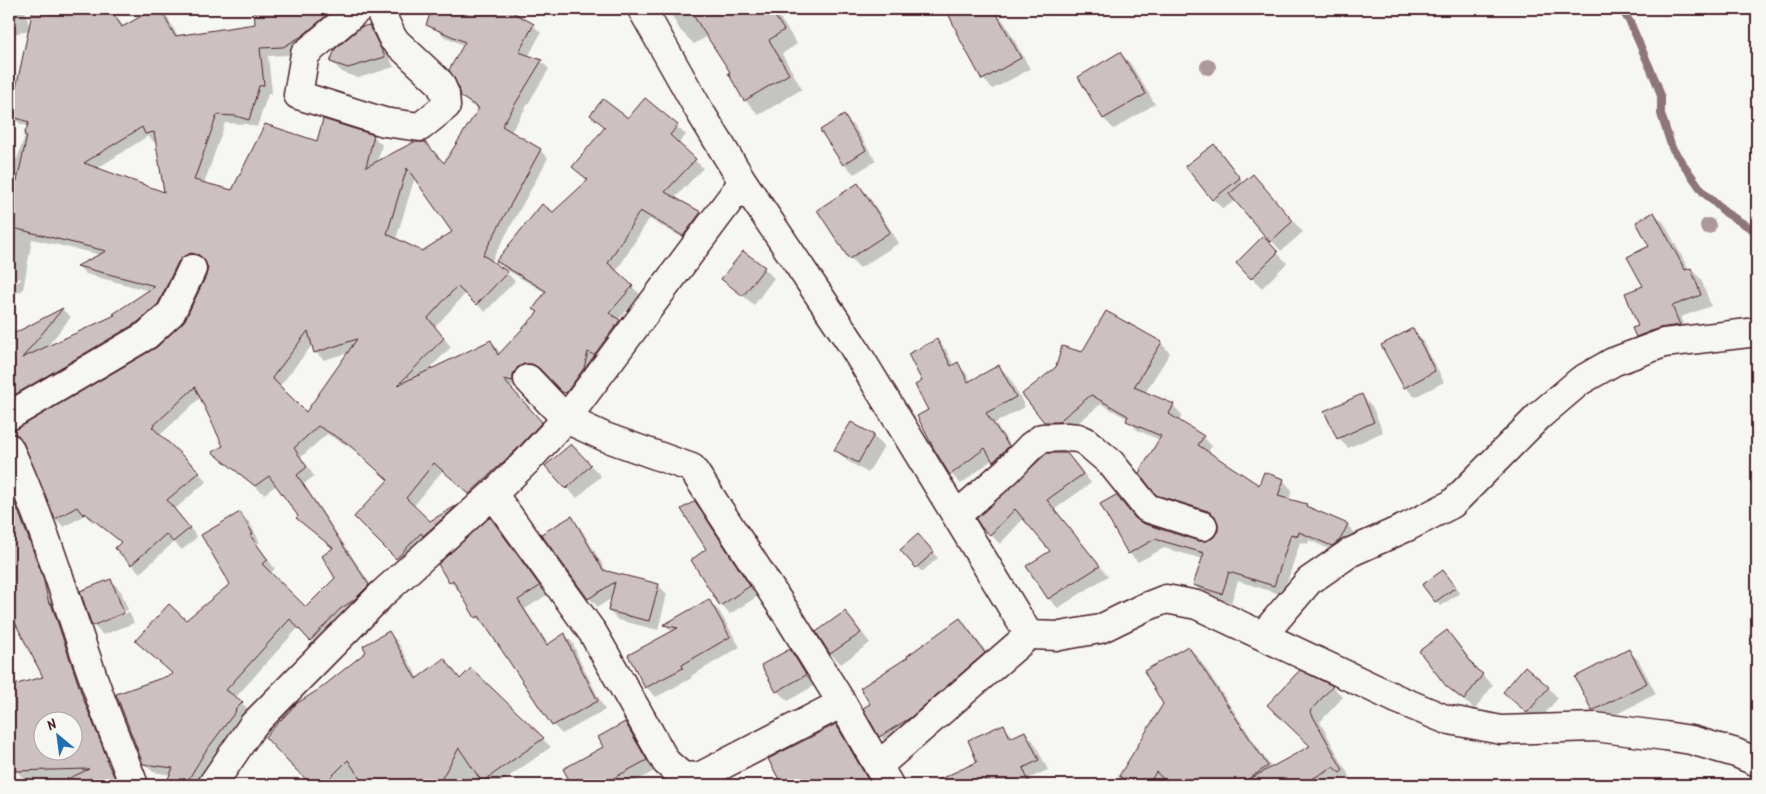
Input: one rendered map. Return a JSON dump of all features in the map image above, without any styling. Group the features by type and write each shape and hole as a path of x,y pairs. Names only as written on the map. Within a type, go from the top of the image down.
{"street":[{"path":"358,9 304,54 298,95 384,122 420,127 446,106 445,94 440,83 393,39 379,9"},
{"path":"642,9 699,110 743,182 851,343 1029,635"},
{"path":"212,785 254,725 382,593 493,494 566,419 743,182"},
{"path":"9,416 147,335 171,313 192,269"},
{"path":"1262,635 1309,581 1351,552 1452,504 1539,416 1580,381 1613,362 1664,343 1757,332"},
{"path":"528,379 566,419 605,437 692,468 842,703 883,776 1029,635 1060,636 1100,629 1142,608 1166,599 1197,605 1397,699 1445,719 1501,730 1595,727 1656,735 1700,743 1736,753 1757,762"},
{"path":"957,515 1042,438 1067,437 1085,441 1111,463 1147,508 1203,526"},
{"path":"9,448 20,471 100,697 134,785"},
{"path":"493,494 593,634 666,762 682,776 699,777 842,703"}],"building":[{"path":"33,9 110,9 122,27 154,9 160,9 175,36 255,24 254,9 334,9 302,36 283,47 260,48 264,85 259,86 249,120 236,116 217,115 194,180 232,190 265,124 317,141 323,119 374,135 366,167 414,142 425,142 444,163 479,108 461,97 459,88 449,70 465,42 426,25 432,9 507,9 534,24 519,52 542,60 502,126 541,149 483,255 508,272 476,305 457,286 428,318 444,338 398,385 491,340 498,355 538,312 533,309 546,291 496,261 542,204 553,212 588,180 572,167 605,127 590,115 603,99 628,118 645,98 678,125 670,135 696,159 665,192 701,212 683,236 640,211 608,263 633,286 609,313 620,320 594,355 588,352 584,368 566,393 562,392 539,368 532,364 524,364 518,367 513,374 513,381 503,379 542,422 516,450 469,494 434,463 406,498 430,521 459,504 423,536 421,533 396,559 354,517 388,480 347,443 318,426 294,448 307,467 297,475 369,585 354,600 340,609 310,641 290,619 226,690 243,702 235,710 205,752 185,785 165,785 173,768 143,764 116,694 173,674 135,641 169,604 186,620 230,584 201,535 240,512 253,534 250,535 268,560 262,564 306,607 335,578 322,556 333,548 296,518 298,516 269,476 255,486 212,452 223,446 195,387 152,427 200,472 167,500 190,528 173,542 166,534 131,565 115,548 121,542 85,513 83,515 77,507 55,519 23,442 18,435 9,432 157,347 185,320 208,268 205,261 199,255 191,253 184,256 178,262 158,304 138,322 9,398 9,336 63,308 22,358 115,315 113,314 155,286 77,266 106,251 9,227 9,179 17,181 27,136 24,135 29,122 10,116","holes":["142,127 145,134 154,132 164,192 84,163","407,168 452,232 422,251 387,234","308,331 314,353 357,339 306,412 272,378"]},
{"path":"689,9 770,9 784,30 769,40 789,74 744,101 728,73 730,72"},
{"path":"946,9 994,9 1021,58 982,80"},
{"path":"369,25 385,57 348,68 330,62 335,49 361,27"},
{"path":"1120,52 1146,94 1103,119 1078,77"},
{"path":"844,115 866,150 843,165 820,130"},
{"path":"1214,144 1240,178 1212,200 1185,166"},
{"path":"1253,174 1293,221 1270,242 1229,194"},
{"path":"858,183 890,232 849,259 817,210"},
{"path":"1654,212 1685,270 1691,268 1701,295 1672,306 1680,325 1659,328 1636,337 1632,328 1638,326 1625,293 1643,286 1627,257 1649,246 1636,222"},
{"path":"1263,236 1278,252 1251,279 1236,263"},
{"path":"743,251 765,267 743,296 721,279"},
{"path":"1106,311 1162,342 1134,387 1174,404 1169,414 1204,436 1198,445 1259,485 1264,472 1284,479 1278,496 1307,504 1306,506 1348,524 1340,540 1332,546 1299,532 1298,536 1291,534 1274,586 1229,572 1222,594 1193,585 1204,553 1155,539 1128,554 1100,504 1116,495 1135,518 1142,523 1198,541 1206,541 1213,538 1218,531 1218,523 1215,516 1208,511 1156,495 1139,473 1161,436 1126,421 1128,416 1091,395 1058,422 1044,422 1022,394 1056,367 1062,346 1082,352"},
{"path":"1413,328 1435,371 1404,388 1381,345"},
{"path":"937,339 951,366 958,362 968,382 999,365 1016,397 986,413 1009,446 993,462 985,448 950,475 917,416 928,410 915,385 922,381 908,354"},
{"path":"1362,394 1374,422 1337,439 1324,411"},
{"path":"851,422 874,435 858,463 834,450"},
{"path":"571,444 591,465 566,489 545,466"},
{"path":"1047,453 1067,453 1083,474 1047,500 1100,566 1048,599 1026,566 1050,551 1015,509 990,535 976,519"},
{"path":"9,486 43,577 49,604 51,603 83,698 108,760 106,760 115,778 102,785 55,785 89,769 15,771 14,734 9,736 9,686 43,677 9,611"},
{"path":"695,501 750,586 720,606 691,560 706,549 681,509"},
{"path":"572,516 603,570 659,584 649,621 608,611 615,582 588,599 541,534"},
{"path":"490,517 540,586 518,600 547,645 565,633 571,649 598,701 552,726 479,616 475,618 453,580 449,583 438,564"},
{"path":"918,534 934,552 916,568 900,550"},
{"path":"1443,570 1456,587 1435,602 1422,585"},
{"path":"111,579 124,613 92,626 80,591"},
{"path":"709,599 730,637 682,665 683,668 645,688 628,655 678,628 663,625"},
{"path":"845,611 861,633 830,654 816,632"},
{"path":"960,618 985,653 910,718 879,737 863,708 870,704 860,688 908,657"},
{"path":"1447,630 1476,669 1483,674 1464,700 1446,686 1419,651"},
{"path":"389,631 416,679 444,658 460,679 471,668 544,738 482,782 459,748 438,785 364,785 348,760 323,785 312,785 265,737 296,704 321,688 366,652 363,646"},
{"path":"1188,646 1268,766 1239,785 1170,785 1156,772 1148,785 1134,785 1119,776 1163,704 1144,671"},
{"path":"790,649 806,675 776,692 761,665"},
{"path":"1629,649 1647,683 1592,711 1575,677"},
{"path":"1525,666 1549,687 1527,713 1503,692"},
{"path":"1300,670 1333,686 1310,711 1343,770 1340,773 1333,767 1301,785 1239,785 1310,746 1267,705"},
{"path":"625,722 647,760 601,785 572,785 563,769 603,747 598,737"},
{"path":"836,724 871,785 782,785 768,759"},
{"path":"1004,724 1010,738 1025,731 1039,760 1023,768 1030,785 927,785 977,762 968,740"}],"waterway":[{"path":"1621,9 1630,22 1657,84 1661,96 1661,114 1672,148 1703,192 1726,213 1757,232"}]}
